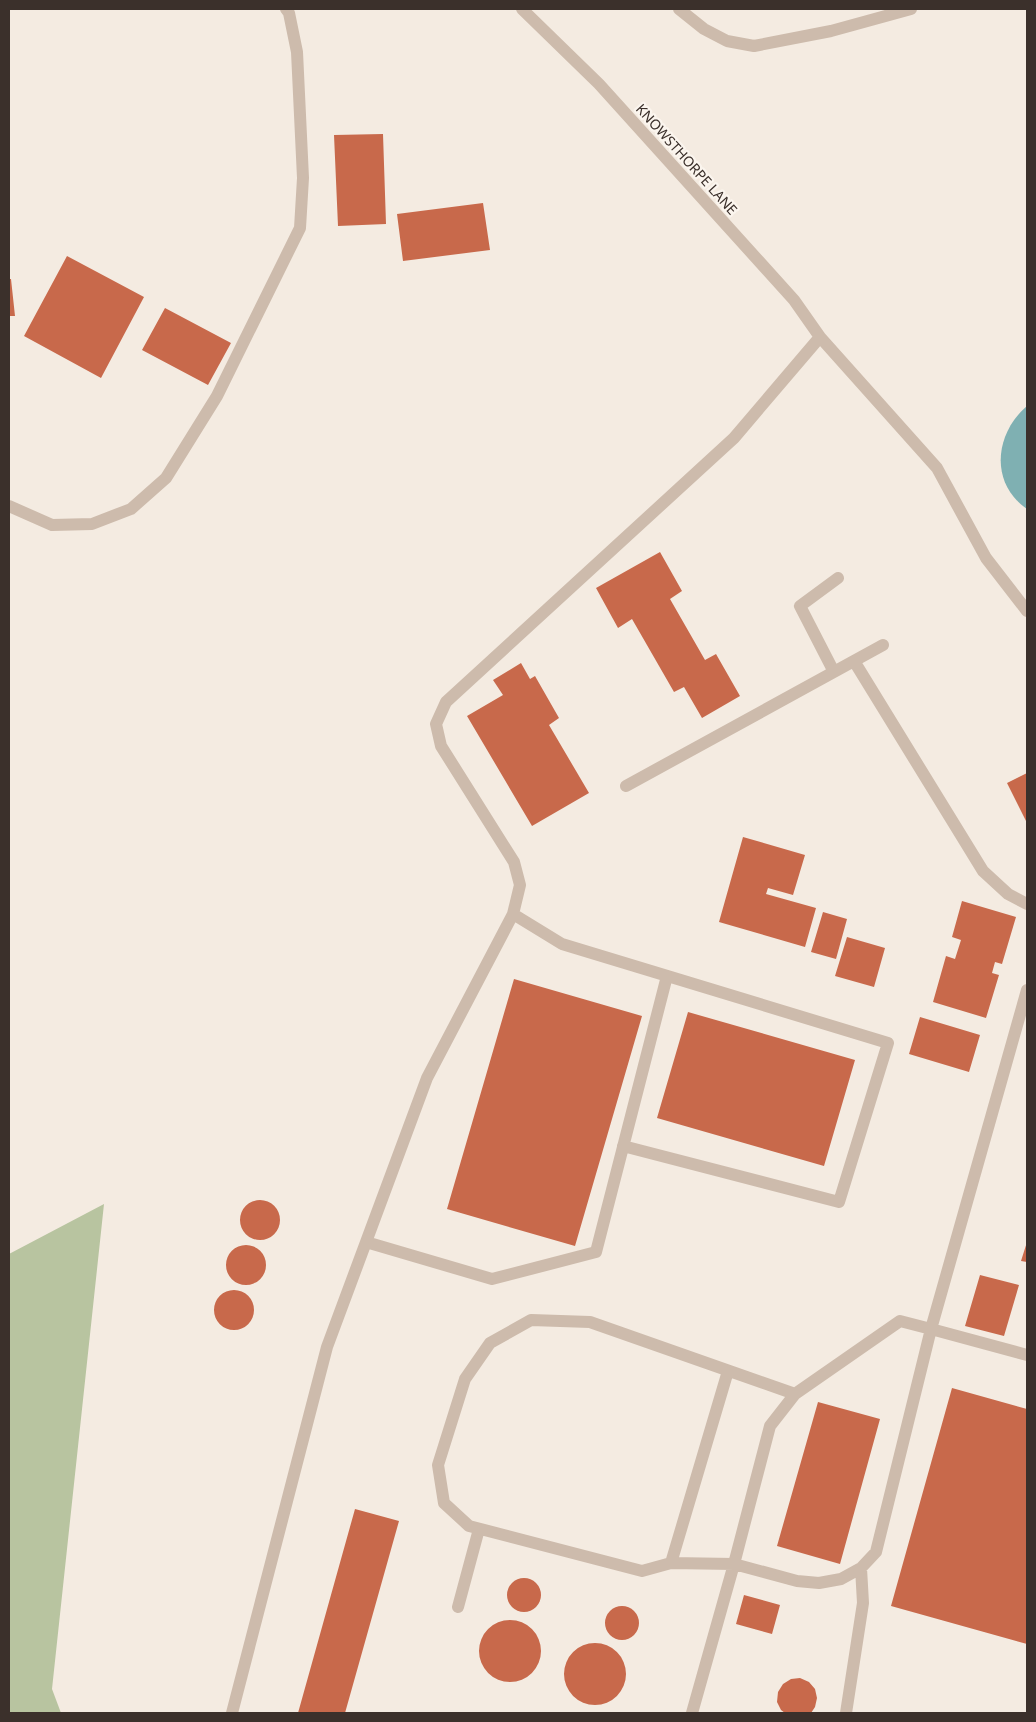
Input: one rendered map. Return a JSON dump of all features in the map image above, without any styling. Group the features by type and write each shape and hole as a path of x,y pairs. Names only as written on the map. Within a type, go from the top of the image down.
{"street":[{"path":"9,506 52,526 92,524 131,509 166,478 217,396 300,228 303,178 297,52 289,13 286,9"},
{"name":"KNOWSTHORPE LANE","path":"522,9 606,91 794,300 820,337 937,468 986,558 1027,611"},
{"path":"679,9 704,29 727,41 754,46 831,31 911,9"},
{"path":"232,1713 327,1347 427,1078 513,914 520,884 514,862 442,746 436,724 446,702 734,438 820,337"},
{"path":"834,672 800,606 838,578"},
{"path":"626,786 883,645"},
{"path":"854,661 983,871 1008,894 1027,904"},
{"path":"513,914 562,944 888,1043 839,1202 623,1146"},
{"path":"366,1242 492,1279 596,1252 667,976"},
{"path":"795,1394 590,1322 531,1320 490,1343 465,1379 438,1465 444,1503 469,1526 642,1571 671,1563 734,1564 797,1581 819,1583 841,1579 861,1568 876,1552 931,1329 1021,1034 1027,990"},
{"path":"692,1713 770,1426 795,1394 900,1321 1027,1356"},
{"path":"671,1563 728,1371"},
{"path":"458,1607 479,1529"},
{"path":"846,1713 863,1603 861,1568"}],"green space":[{"path":"104,1204 52,1689 61,1713 9,1713 9,1254"}],"water":[{"path":"1027,406 1027,509 1006,486 1001,458 1008,430 1016,417"}],"building":[{"path":"383,134 386,224 338,226 334,135"},
{"path":"483,203 490,250 403,261 397,214"},
{"path":"67,256 144,297 101,378 24,336"},
{"path":"9,279 11,279 15,316 9,316"},
{"path":"165,308 231,343 208,385 142,350"},
{"path":"660,552 682,591 670,599 705,660 716,654 740,696 702,718 684,687 674,692 632,619 618,628 596,588"},
{"path":"521,663 530,679 535,676 559,718 549,725 589,793 532,826 467,716 503,695 493,680"},
{"path":"1027,773 1027,823 1007,783"},
{"path":"743,837 805,855 793,895 768,888 766,894 816,908 805,947 719,922"},
{"path":"962,901 1016,917 1002,964 995,962 992,973 999,975 986,1018 933,1002 946,956 955,959 961,940 952,937"},
{"path":"823,912 847,919 836,959 811,952"},
{"path":"847,937 885,948 874,987 835,976"},
{"path":"514,979 642,1016 575,1246 447,1209"},
{"path":"688,1012 855,1060 824,1166 657,1118"},
{"path":"920,1017 980,1035 969,1072 909,1054"},
{"path":"264,1200 271,1203 277,1209 280,1220 279,1228 271,1237 264,1240 256,1240 249,1237 241,1228 240,1216 243,1209 252,1201"},
{"path":"1027,1242 1027,1262 1021,1261"},
{"path":"250,1245 257,1248 263,1254 266,1265 265,1273 257,1282 250,1285 242,1285 235,1282 227,1273 226,1261 229,1254 238,1246"},
{"path":"980,1275 1019,1285 1004,1336 965,1326"},
{"path":"238,1290 245,1293 251,1299 254,1310 253,1318 245,1327 238,1330 230,1330 223,1327 215,1318 214,1306 217,1299 226,1291"},
{"path":"952,1388 1027,1409 1027,1644 891,1606"},
{"path":"818,1402 880,1419 840,1564 777,1546"},
{"path":"355,1509 399,1521 345,1713 298,1713"},
{"path":"524,1578 536,1583 541,1595 536,1607 524,1612 512,1607 507,1595 512,1583"},
{"path":"744,1595 780,1605 772,1634 736,1624"},
{"path":"622,1606 634,1611 639,1623 634,1635 622,1640 610,1635 605,1623 610,1611"},
{"path":"510,1620 522,1622 532,1629 539,1639 541,1651 539,1663 532,1673 522,1680 510,1682 498,1680 488,1673 481,1663 479,1651 481,1639 488,1629 498,1622"},
{"path":"595,1643 607,1645 617,1652 624,1662 626,1674 624,1686 617,1696 607,1703 595,1705 583,1703 573,1696 566,1686 564,1674 566,1662 573,1652 583,1645"},
{"path":"800,1678 809,1682 815,1689 817,1698 815,1707 811,1713 785,1713 777,1702 778,1692 783,1684 791,1679"}]}
